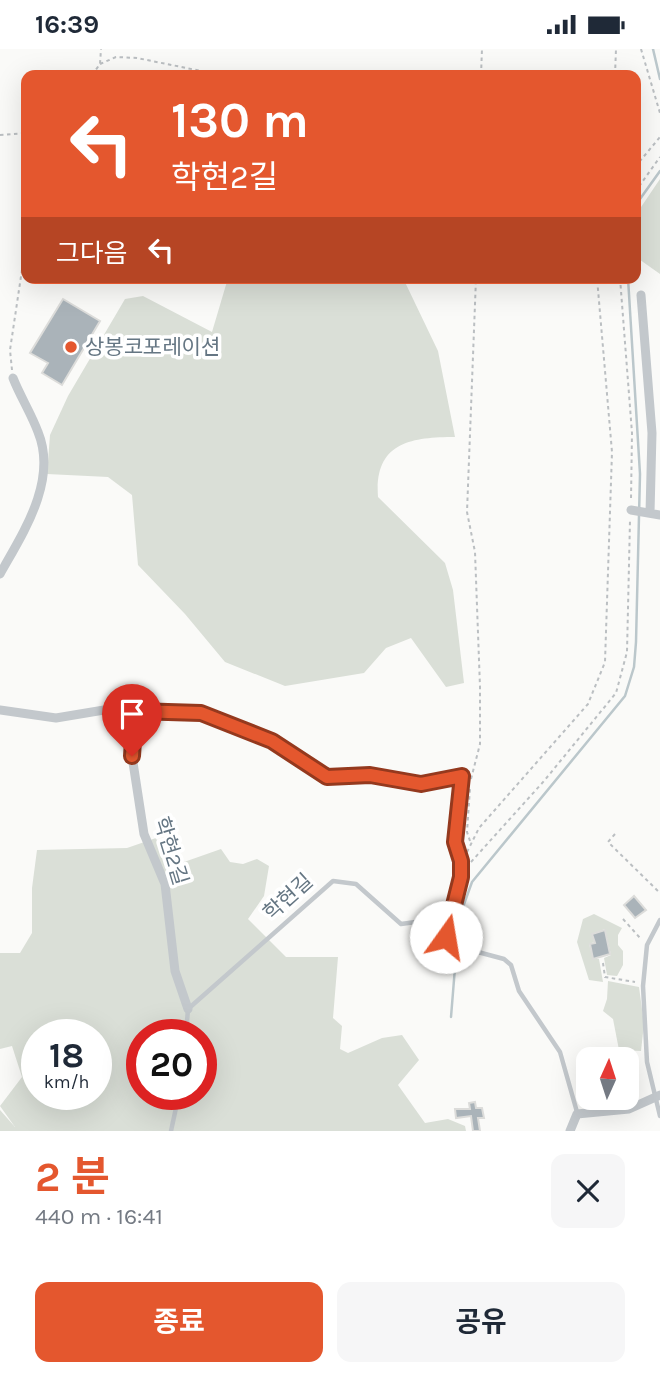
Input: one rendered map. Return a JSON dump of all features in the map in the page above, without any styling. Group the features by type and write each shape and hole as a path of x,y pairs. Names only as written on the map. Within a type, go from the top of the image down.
{"street":[{"path":"631,510 655,514 652,433 641,295"},
{"path":"0,574 27,525 42,480 39,433 13,378"},
{"path":"0,710 56,718 116,708 201,713 272,741 327,777 370,775 421,784 462,776 455,842 461,861 461,877 447,925"},
{"name":"학현2길","path":"135,711 132,756 144,834 165,884 175,971 188,1009"},
{"path":"570,1131 577,1114 629,1109 657,1096"}],"lane":[{"name":"학현길","path":"188,1009 333,881 356,884 401,924 430,920 447,925"},
{"path":"660,920 647,945 643,984 646,1062 657,1096 660,1117"},
{"path":"447,925 448,944 504,959 511,965 519,991 560,1052 577,1114"},
{"path":"187,1019 188,1009"},
{"path":"170,1131 175,1110"}],"path":[{"path":"100,64 101,49"},
{"path":"481,70 482,49"},
{"path":"615,70 616,49"},
{"path":"641,49 660,113"},
{"path":"96,70 100,64 116,57 137,58 196,70"},
{"path":"0,135 21,133"},
{"path":"641,160 660,137"},
{"path":"641,184 660,157"},
{"path":"13,378 10,350 21,276"},
{"path":"470,842 467,832 468,810 480,744 481,687 475,552 467,512 476,284"},
{"path":"466,859 470,842 478,828 588,703 605,662 612,451 598,284"},
{"path":"461,877 616,693 626,652 632,433 620,284"},
{"path":"615,834 608,842 660,893"},
{"path":"623,919 647,945"},
{"path":"603,963 605,977 643,984"}],"shaded area":[{"path":"660,179 660,274 641,261 641,207"},
{"path":"226,284 406,284 438,351 455,437 410,442 389,454 378,479 378,497 445,563 453,590 464,683 446,687 411,638 386,648 364,673 285,686 225,662 185,614 138,565 132,495 108,477 47,474 50,435 68,396 125,299 143,296 212,332"},
{"path":"156,838 167,868 221,849 230,862 243,864 257,859 269,866 264,896 248,919 286,957 338,957 333,1018 342,1026 340,1049 348,1053 382,1038 402,1035 419,1060 398,1085 425,1123 448,1119 465,1126 466,1131 0,1131 0,1110 15,1127 0,1106 21,1078 21,1110 112,1110 112,1019 21,1019 21,1074 12,1046 0,1049 0,953 20,953 32,933 32,888 37,850 127,848"},
{"path":"594,914 622,928 618,935 618,945 623,951 623,965 617,976 607,975 604,958 611,955 605,929 592,934 594,942 589,944 593,959 599,959 603,982 589,980 577,942 583,919"},
{"path":"608,981 639,987 644,1024 641,1051 639,1047 618,1047 613,1019 603,1011"}],"building":[{"path":"63,299 100,321 62,385 42,373 48,363 30,353"},
{"path":"634,896 646,910 635,918 624,905"},
{"path":"605,930 610,954 593,959 590,944 595,943 592,934"},
{"path":"475,1102 476,1108 482,1108 484,1118 478,1118 480,1131 473,1131 471,1116 456,1118 455,1109 470,1109 469,1103"}],"waterway":[{"path":"653,49 660,79"},
{"path":"641,198 660,171"},
{"path":"451,1017 459,918 472,882 625,696 634,667 640,474 628,284"}],"place":[{"name":"상봉코포레이션","path":"71,347"}],"route":[{"path":"132,756 135,711 201,713 272,741 327,777 370,775 421,784 462,776 455,842 461,861 461,877 446,937"}]}
